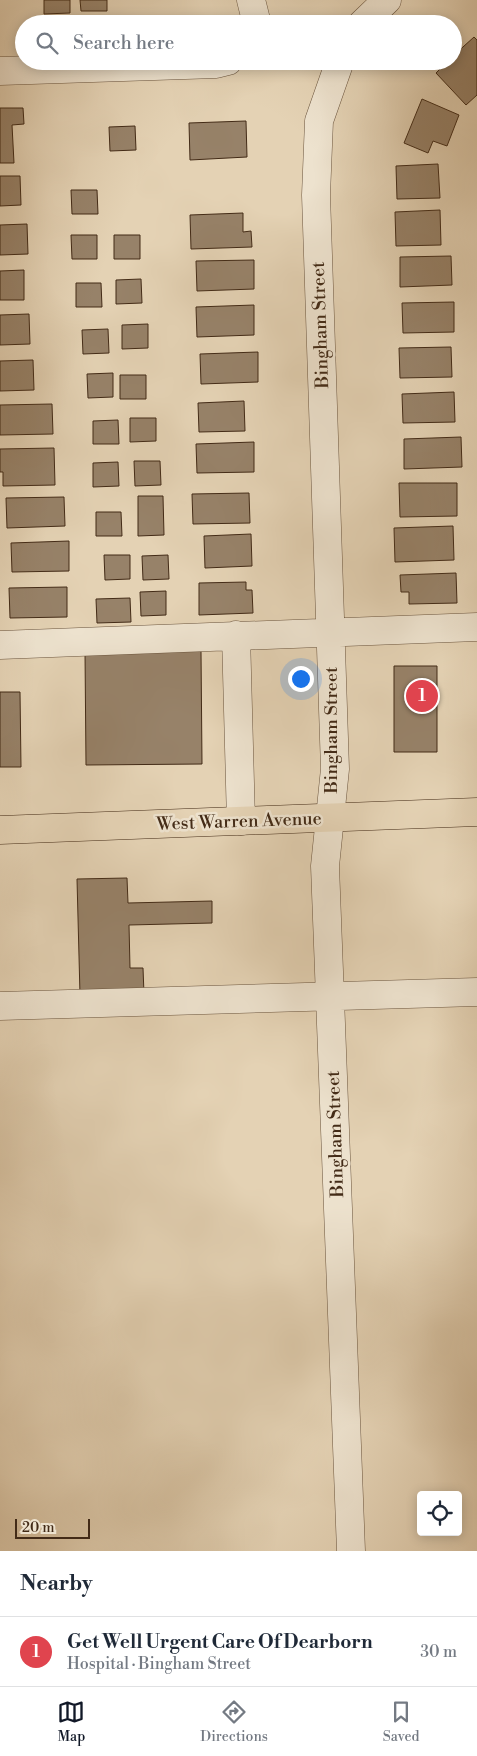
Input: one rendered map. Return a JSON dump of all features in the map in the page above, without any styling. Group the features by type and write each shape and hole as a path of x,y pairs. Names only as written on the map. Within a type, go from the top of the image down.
{"main road":[{"name":"West Warren Avenue","path":"0,830 477,812"}],"street":[{"path":"252,0 255,15"},
{"path":"371,15 387,0"},
{"path":"0,71 31,70"},
{"name":"Bingham Street","path":"337,70 319,121 316,195 335,769 326,866 351,1551"},
{"path":"0,644 477,627"},
{"path":"236,635 242,821"},
{"path":"0,1006 477,992"}],"building":[{"path":"44,0 70,0 70,13 44,14"},
{"path":"80,0 107,0 107,11 81,11"},
{"path":"474,37 477,40 477,95 466,105 436,73 439,70 462,70 462,48"},
{"path":"422,99 459,115 447,146 433,141 428,153 404,143"},
{"path":"0,108 23,108 24,124 12,125 14,163 0,163"},
{"path":"246,121 247,157 190,160 189,123"},
{"path":"135,126 136,150 110,151 109,127"},
{"path":"438,164 440,198 397,199 396,166"},
{"path":"0,176 20,176 21,205 0,206"},
{"path":"71,190 97,190 98,214 72,214"},
{"path":"440,210 441,245 396,246 395,212"},
{"path":"243,213 243,232 251,231 252,247 191,249 190,215"},
{"path":"27,224 28,254 0,255 0,225"},
{"path":"71,235 97,235 97,259 72,259"},
{"path":"114,235 140,235 140,259 114,259"},
{"path":"451,256 452,285 400,287 400,257"},
{"path":"254,260 254,289 197,291 196,261"},
{"path":"24,270 24,300 0,300 0,271"},
{"path":"141,279 142,303 116,304 116,280"},
{"path":"76,283 101,283 102,307 76,307"},
{"path":"454,302 454,332 403,333 402,303"},
{"path":"254,305 254,335 197,337 196,307"},
{"path":"29,314 30,344 0,345 0,315"},
{"path":"148,324 148,348 122,349 122,325"},
{"path":"108,329 109,353 83,354 82,330"},
{"path":"451,347 452,377 400,378 399,348"},
{"path":"258,352 258,382 201,384 200,354"},
{"path":"33,360 34,390 0,391 0,361"},
{"path":"113,373 113,397 88,398 87,374"},
{"path":"120,375 146,375 146,399 120,399"},
{"path":"454,392 455,422 403,423 402,394"},
{"path":"244,401 245,431 199,432 198,403"},
{"path":"52,404 53,434 0,435 0,405"},
{"path":"130,418 156,418 156,441 130,442"},
{"path":"118,420 119,444 93,444 93,421"},
{"path":"461,437 462,467 404,469 404,439"},
{"path":"254,442 254,472 197,473 196,444"},
{"path":"54,448 55,485 3,486 3,472 0,472 0,449"},
{"path":"134,461 160,461 161,485 135,486"},
{"path":"118,462 119,486 93,487 93,463"},
{"path":"399,483 457,483 457,516 400,517"},
{"path":"249,493 250,523 193,524 192,494"},
{"path":"138,496 163,496 164,535 138,536"},
{"path":"64,497 65,526 7,528 6,498"},
{"path":"96,512 121,512 122,536 96,536"},
{"path":"453,526 454,560 395,562 394,528"},
{"path":"251,534 252,566 205,568 204,536"},
{"path":"69,541 69,571 12,572 11,543"},
{"path":"104,555 130,555 130,579 105,580"},
{"path":"168,555 169,579 143,580 142,556"},
{"path":"456,573 457,603 409,604 409,592 401,592 400,575"},
{"path":"246,582 246,590 252,590 253,613 199,615 199,583"},
{"path":"67,587 67,617 10,618 9,588"},
{"path":"166,591 166,615 141,616 140,592"},
{"path":"130,598 131,622 97,623 96,599"},
{"path":"201,651 202,764 86,765 85,652"},
{"path":"394,666 437,666 437,752 394,752"},
{"path":"0,692 20,692 21,767 0,767"},
{"path":"127,878 128,903 212,901 212,923 129,925 130,968 143,968 144,994 80,995 77,879"}],"place":[{"name":"Get Well Urgent Care Of Dearborn","path":"422,696"}]}
